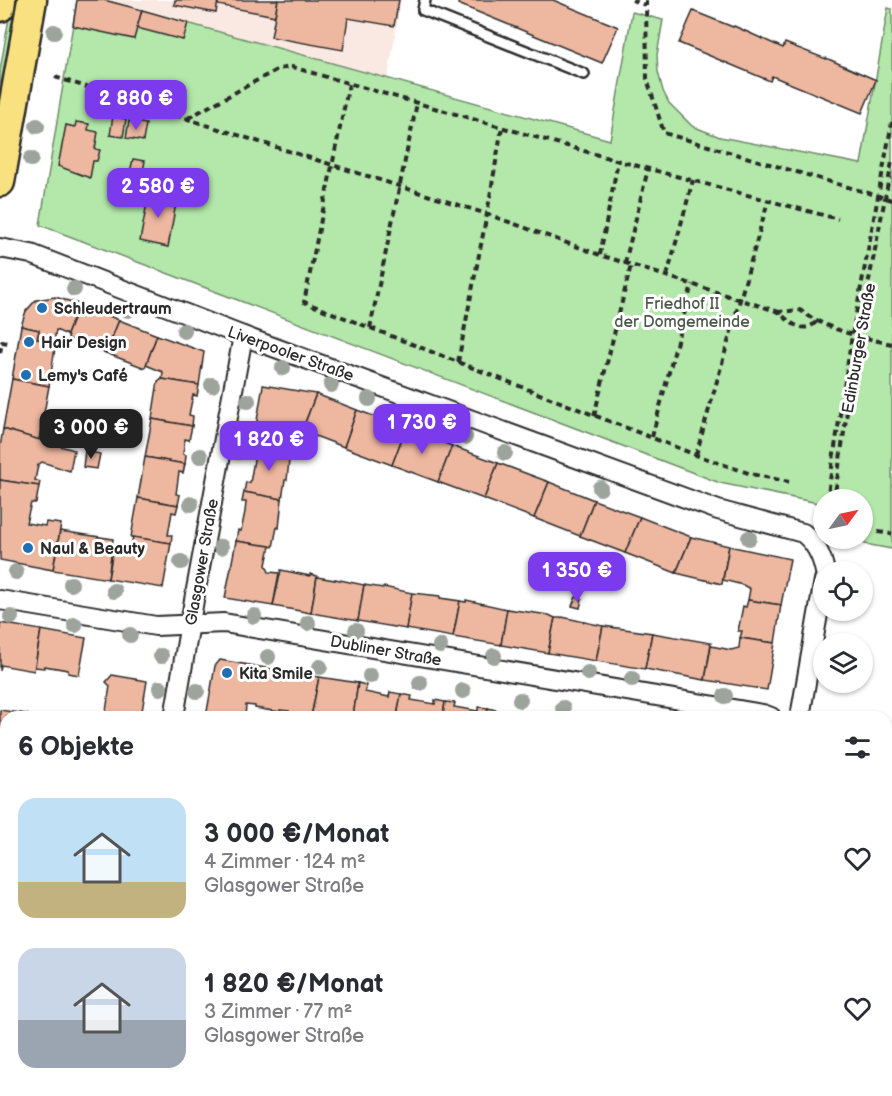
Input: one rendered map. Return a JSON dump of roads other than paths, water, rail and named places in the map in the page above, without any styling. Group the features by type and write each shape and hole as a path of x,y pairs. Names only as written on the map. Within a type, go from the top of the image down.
{"main road":[{"path":"0,7 1,0"},
{"path":"0,182 32,0"}],"street":[{"name":"Liverpooler Straße","path":"0,248 31,254 243,336 718,510 803,533 810,538 823,561"},
{"name":"Glasgower Straße","path":"175,711 243,336"},
{"name":"Dubliner Straße","path":"0,600 156,626 224,622 746,711"},
{"path":"801,711 817,621"}],"lane":[{"path":"425,0 423,10 584,74"}],"place":[{"name":"Schleudertraum","path":"42,308"},
{"name":"Hair Design","path":"29,342"},
{"name":"Lemy's Café","path":"26,375"},
{"name":"Naul & Beauty","path":"28,548"},
{"name":"Kita Smile","path":"227,673"}],"park label":[{"name":"Friedhof II der Domgemeinde","path":"682,312"}]}
